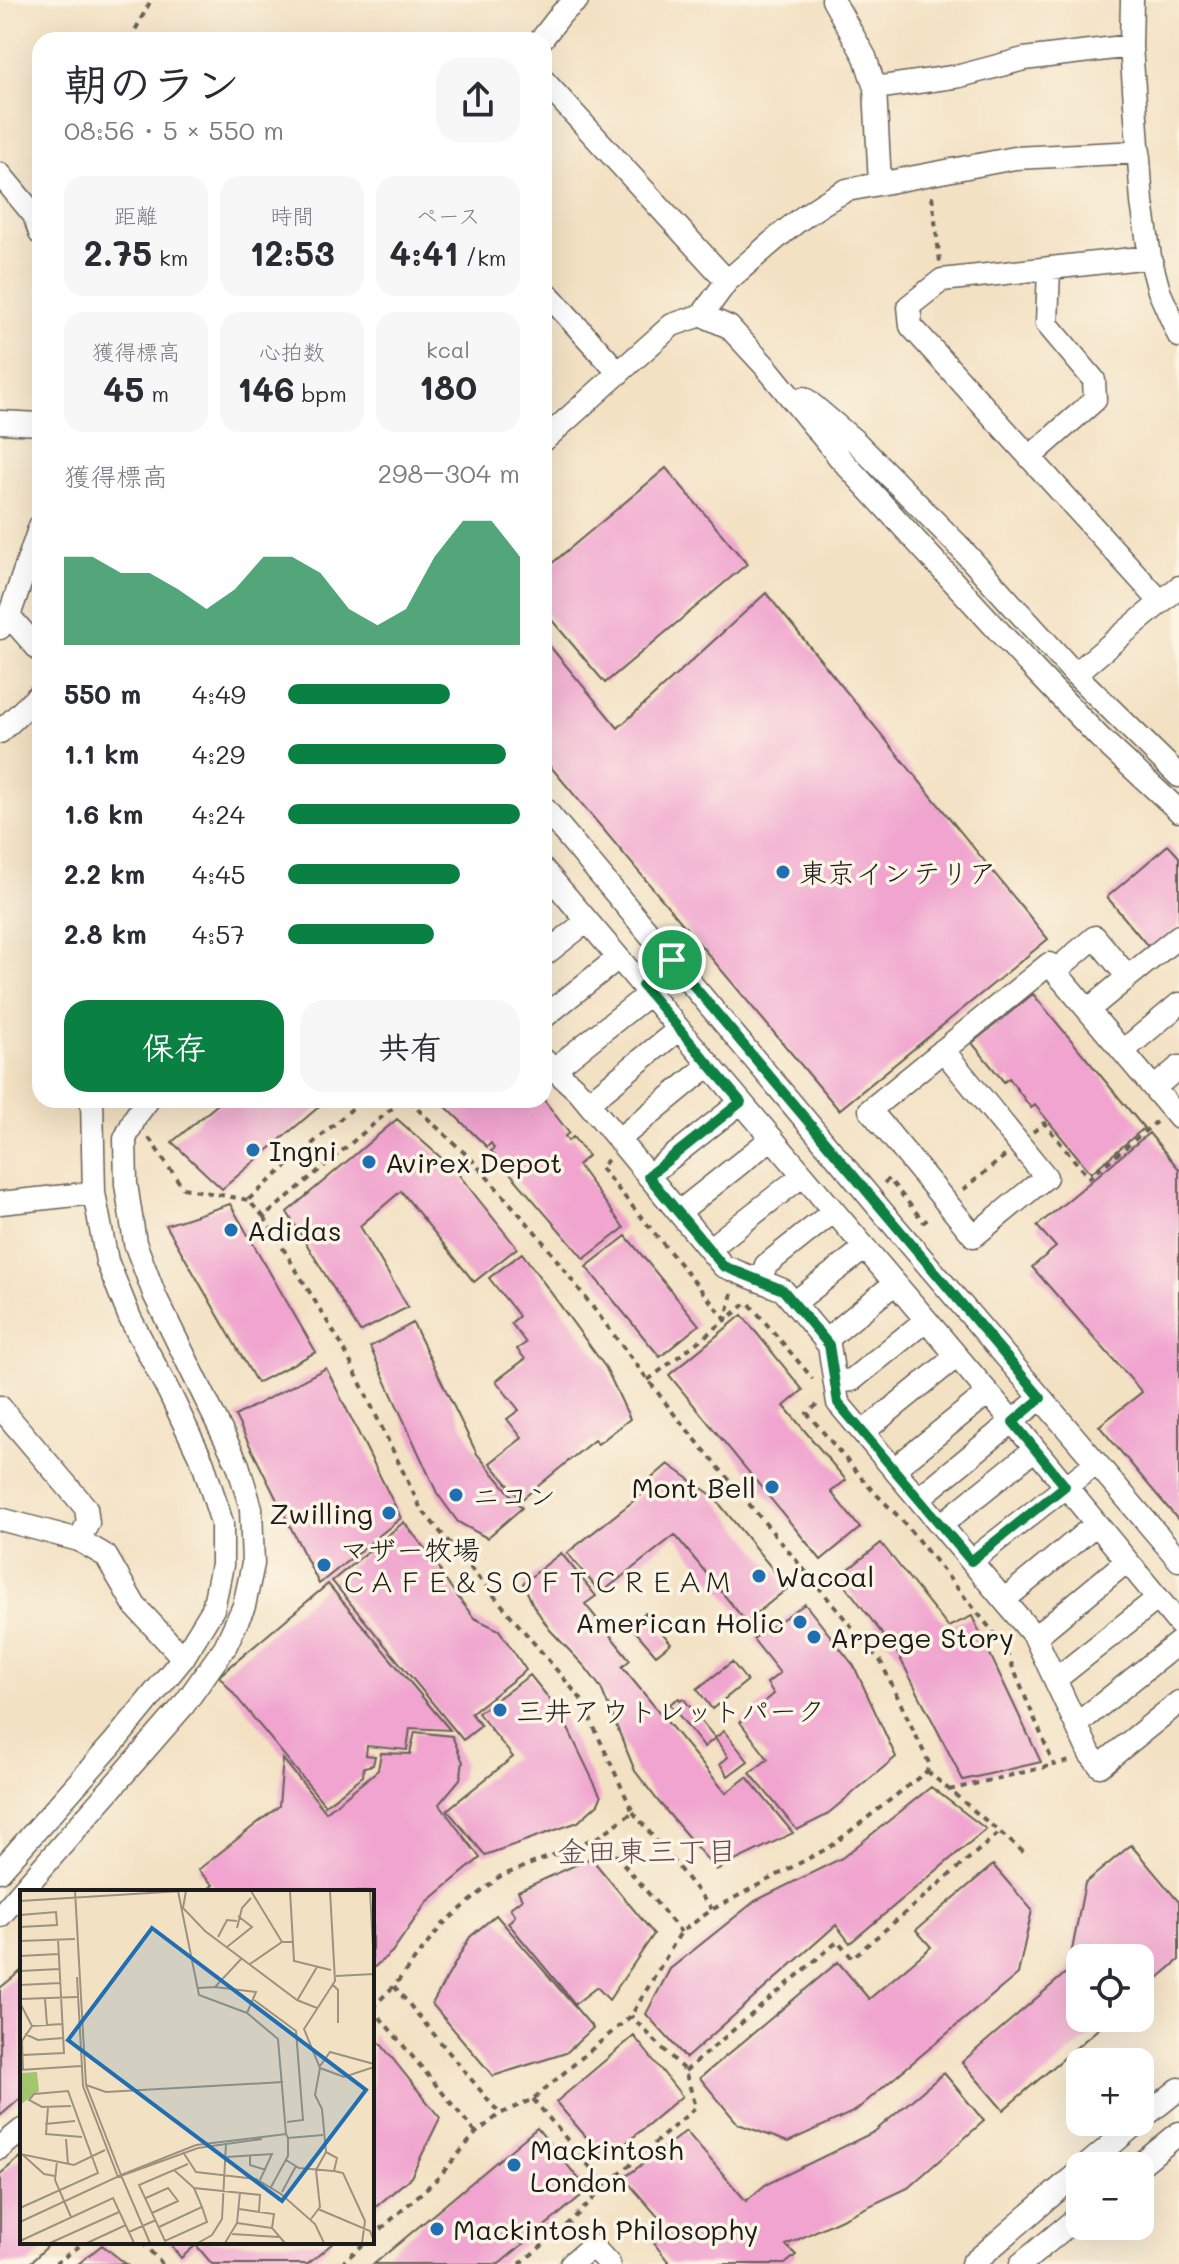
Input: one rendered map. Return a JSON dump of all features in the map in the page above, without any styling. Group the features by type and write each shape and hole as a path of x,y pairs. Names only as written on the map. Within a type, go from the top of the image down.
{"street":[{"path":"547,32 577,0"},
{"path":"833,0 865,57 875,88 880,184"},
{"path":"1132,0 1131,46 1142,202 1150,257 1159,291 1179,336"},
{"path":"875,88 960,76 1024,59 1131,46"},
{"path":"552,90 727,281"},
{"path":"552,433 672,325 702,315 727,281 796,223 847,190 1015,158 1139,152"},
{"path":"0,174 32,213"},
{"path":"1150,257 942,280 909,306 911,326 1160,601"},
{"path":"1030,457 1095,400 1094,380 1047,324 1049,268"},
{"path":"552,299 619,373"},
{"path":"702,315 729,327 840,458 1028,663 1099,737 1179,811"},
{"path":"766,367 856,442 956,543 1075,674 1179,776"},
{"path":"0,422 32,424"},
{"path":"32,548 5,622 32,644"},
{"path":"1075,674 1179,587"},
{"path":"0,732 32,702"},
{"path":"552,818 1179,1560"},
{"path":"552,888 587,921 646,990 1013,1422 1179,1624"},
{"path":"552,949 587,921"},
{"path":"1088,1010 1179,936"},
{"path":"1055,971 1095,937 1128,977"},
{"path":"552,1011 618,958"},
{"path":"552,1062 646,990 672,960"},
{"path":"943,1050 1046,1177 974,1236 870,1110 943,1050 1049,964 1154,1088 1170,1118"},
{"path":"1123,1051 1179,1004"},
{"path":"588,1103 679,1029"},
{"path":"648,1176 734,1095 758,1062"},
{"path":"611,1145 709,1065"},
{"path":"552,1067 588,1103 611,1145 648,1176 723,1266 783,1290 829,1345 826,1383 838,1403 1035,1637 1090,1754 1100,1766 1179,1702"},
{"path":"1154,1088 1179,1067"},
{"path":"0,1871 115,1741 183,1658 213,1609 222,1565 222,1523 203,1463 130,1318 107,1261 94,1193 92,1108"},
{"path":"24,1890 183,1706 225,1647 244,1606 253,1564 251,1508 238,1465 155,1296 135,1243 126,1184 125,1139 142,1108"},
{"path":"679,1212 772,1138"},
{"path":"709,1249 803,1175"},
{"path":"0,1203 94,1193"},
{"path":"794,1303 858,1240 880,1209"},
{"path":"760,1281 766,1265 834,1211"},
{"path":"825,1341 895,1283"},
{"path":"826,1383 852,1380 926,1320"},
{"path":"863,1432 957,1356"},
{"path":"158,1372 186,1359"},
{"path":"894,1469 988,1393"},
{"path":"919,1498 1041,1398"},
{"path":"0,1407 86,1508 88,1523 79,1540"},
{"path":"941,1525 1035,1449"},
{"path":"971,1561 1096,1463"},
{"path":"0,1519 79,1540 106,1556 135,1606 183,1658"},
{"path":"1004,1600 1096,1524"},
{"path":"1035,1637 1127,1561"},
{"path":"1056,1679 1158,1598"},
{"path":"1076,1725 1179,1642"},
{"path":"0,1916 20,1894"},
{"path":"1154,2109 1179,2089"},
{"path":"0,2148 20,2132"},
{"path":"1154,2154 1179,2133"},
{"path":"1102,2152 1121,2136"},
{"path":"972,2264 1066,2183"},
{"path":"1021,2264 1066,2227"},
{"path":"571,2264 592,2246 609,2264"}],"path":[{"path":"134,32 151,0"},
{"path":"929,174 942,280"},
{"path":"248,1200 353,1108"},
{"path":"264,1217 393,1108"},
{"path":"374,2235 438,2178 476,2133 500,2114 533,2099 631,2016 681,1932 713,1909 830,1847 927,1771 929,1763 881,1662 648,1381 537,1234 472,1160 417,1108"},
{"path":"1028,1136 1044,1123 1089,1178 1170,1118"},
{"path":"149,1133 150,1142 183,1188 248,1200 264,1217 344,1349 421,1509 581,1699 633,1812 713,1909"},
{"path":"611,1145 611,1157 600,1167 726,1320"},
{"path":"958,1195 1011,1151"},
{"path":"882,1185 889,1179 924,1222 937,1212"},
{"path":"726,1320 732,1292"},
{"path":"648,1381 748,1302 826,1383"},
{"path":"821,1402 807,1413 871,1489 900,1518 1003,1644 1054,1765"},
{"path":"949,1790 1080,1758"},
{"path":"927,1771 1028,1856"},
{"path":"374,2006 394,1986 442,1925 499,1877 600,1836 633,1812"},
{"path":"685,2071 838,1941 852,1958 1000,1832"},
{"path":"600,1836 681,1932"},
{"path":"394,1986 500,2114"},
{"path":"374,2010 476,2133"},
{"path":"520,2264 696,2107 685,2071 631,2016"},
{"path":"533,2099 606,2186"},
{"path":"55,2264 82,2244"},
{"path":"144,2244 162,2264"},
{"path":"341,2264 364,2244"}],"building":[{"path":"666,468 747,564 605,683 552,620 552,563"},
{"path":"766,593 1048,939 839,1110 552,769 552,649 618,728"},
{"path":"1168,845 1179,857 1179,926 1151,950 1107,897"},
{"path":"1033,994 1144,1128 1091,1173 1035,1105 1031,1108 1009,1078 1004,1082 972,1043"},
{"path":"213,1108 318,1108 222,1189 172,1142"},
{"path":"447,1108 550,1108 569,1133 565,1136 568,1141 573,1137 588,1156 578,1165 624,1228 584,1259 491,1151 494,1148 491,1143 487,1147"},
{"path":"397,1119 455,1170 517,1248 474,1282 401,1191 360,1226 408,1307 360,1332 287,1212"},
{"path":"1149,1133 1179,1169 1179,1521 1099,1426 1142,1392 1032,1267 1056,1247 1037,1226"},
{"path":"230,1204 316,1352 257,1383 166,1225"},
{"path":"626,1236 699,1325 660,1357 586,1267"},
{"path":"522,1253 606,1368 630,1419 598,1444 594,1440 521,1500 490,1463 522,1438 507,1419 519,1410 496,1381 525,1359 517,1349 526,1343 511,1323 519,1316 489,1278"},
{"path":"742,1315 803,1390 784,1406 846,1480 831,1492 860,1528 821,1560 669,1375"},
{"path":"413,1323 477,1454 522,1508 487,1538 458,1522 437,1493 370,1347"},
{"path":"326,1368 401,1518 319,1584 235,1416"},
{"path":"668,1464 713,1496 788,1588 746,1622 675,1535 601,1593 567,1553 641,1495 638,1490"},
{"path":"404,1522 474,1618 499,1630 526,1670 471,1713 481,1726 463,1740 332,1581"},
{"path":"881,1543 948,1627 972,1616 1041,1762 963,1780 899,1656 839,1577"},
{"path":"561,1553 596,1596 585,1604 630,1660 622,1667 726,1793 747,1777 793,1833 716,1870 658,1801 635,1771 601,1688 550,1630 523,1583"},
{"path":"328,1584 450,1730 410,1728 407,1750 367,1746 366,1755 375,1756 373,1765 364,1767 363,1776 325,1805 219,1676"},
{"path":"805,1604 854,1666 896,1757 825,1816 797,1830 750,1773 768,1759 740,1722 774,1694 767,1683 780,1673 753,1639"},
{"path":"645,1613 671,1643 656,1655 629,1624"},
{"path":"732,1662 747,1681 712,1709 697,1689"},
{"path":"530,1675 560,1712 601,1797 598,1804 578,1822 485,1855 447,1810 513,1757 478,1713"},
{"path":"683,1698 715,1738 704,1747 670,1704"},
{"path":"724,1731 748,1761 728,1776 720,1764 728,1757 715,1738"},
{"path":"415,1732 452,1736 463,1762 460,1779 439,1804 480,1858 427,1902 392,1952 374,1967 374,1890 207,1890 213,1885 198,1870 279,1806 283,1759 326,1812 378,1770 381,1753 410,1754"},
{"path":"931,1787 986,1829 850,1943 836,1925 686,2058 646,2014 670,1969 755,1901 842,1858"},
{"path":"1131,1845 1179,1902 1179,1960 1154,1981 1154,1944 1073,1944 1085,1883"},
{"path":"591,1858 654,1934 609,2000 597,1987 575,2004 508,1923 515,1916 510,1908 522,1899 518,1891"},
{"path":"993,1865 1032,1910 1018,1974 855,2111 788,2142 738,2124 700,2078 838,1962 869,1999 931,1947 916,1930"},
{"path":"496,1915 593,2028 566,2053 493,2076 432,2004 470,1937"},
{"path":"20,1972 20,2099 0,2116 0,1988"},
{"path":"1066,1973 1066,2032 1095,2032 1076,2048 1066,2048 1066,2056 1003,2110 962,2062"},
{"path":"374,2036 440,2118 411,2177 374,2208"},
{"path":"634,2036 682,2096 606,2160 556,2102"},
{"path":"944,2073 984,2121 908,2188 786,2245 796,2255 785,2264 670,2264 650,2238 666,2226 624,2178 686,2131 746,2201 765,2185 874,2132"},
{"path":"537,2128 588,2190 499,2264 374,2264"},
{"path":"20,2158 20,2244 50,2244 29,2264 0,2264 0,2174"},
{"path":"170,2244 332,2244 308,2264 212,2264 196,2245 181,2258"},
{"path":"102,2245 126,2264 78,2264"}],"place":[{"name":"東京インテリア","path":"783,872"},
{"name":"Ingni","path":"253,1150"},
{"name":"Avirex Depot","path":"369,1162"},
{"name":"Adidas","path":"231,1230"},
{"name":"Mont Bell","path":"772,1487"},
{"name":"ニコン","path":"456,1495"},
{"name":"Zwilling","path":"389,1513"},
{"name":"マザー牧場 ＣＡＦＥ＆ＳＯＦＴＣＲＥＡＭ","path":"324,1565"},
{"name":"Wacoal","path":"759,1576"},
{"name":"American Holic","path":"800,1622"},
{"name":"Arpege Story","path":"814,1637"},
{"name":"三井アウトレットパーク","path":"500,1710"},
{"name":"Mackintosh London","path":"514,2165"},
{"name":"Mackintosh Philosophy","path":"437,2229"}],"district":[{"name":"金田東三丁目","path":"647,1850"}],"route":[{"path":"672,960 1041,1398 1013,1422 1065,1486 971,1561 838,1403 829,1345 783,1290 723,1266 648,1176 741,1102 642,985 672,960"}]}
